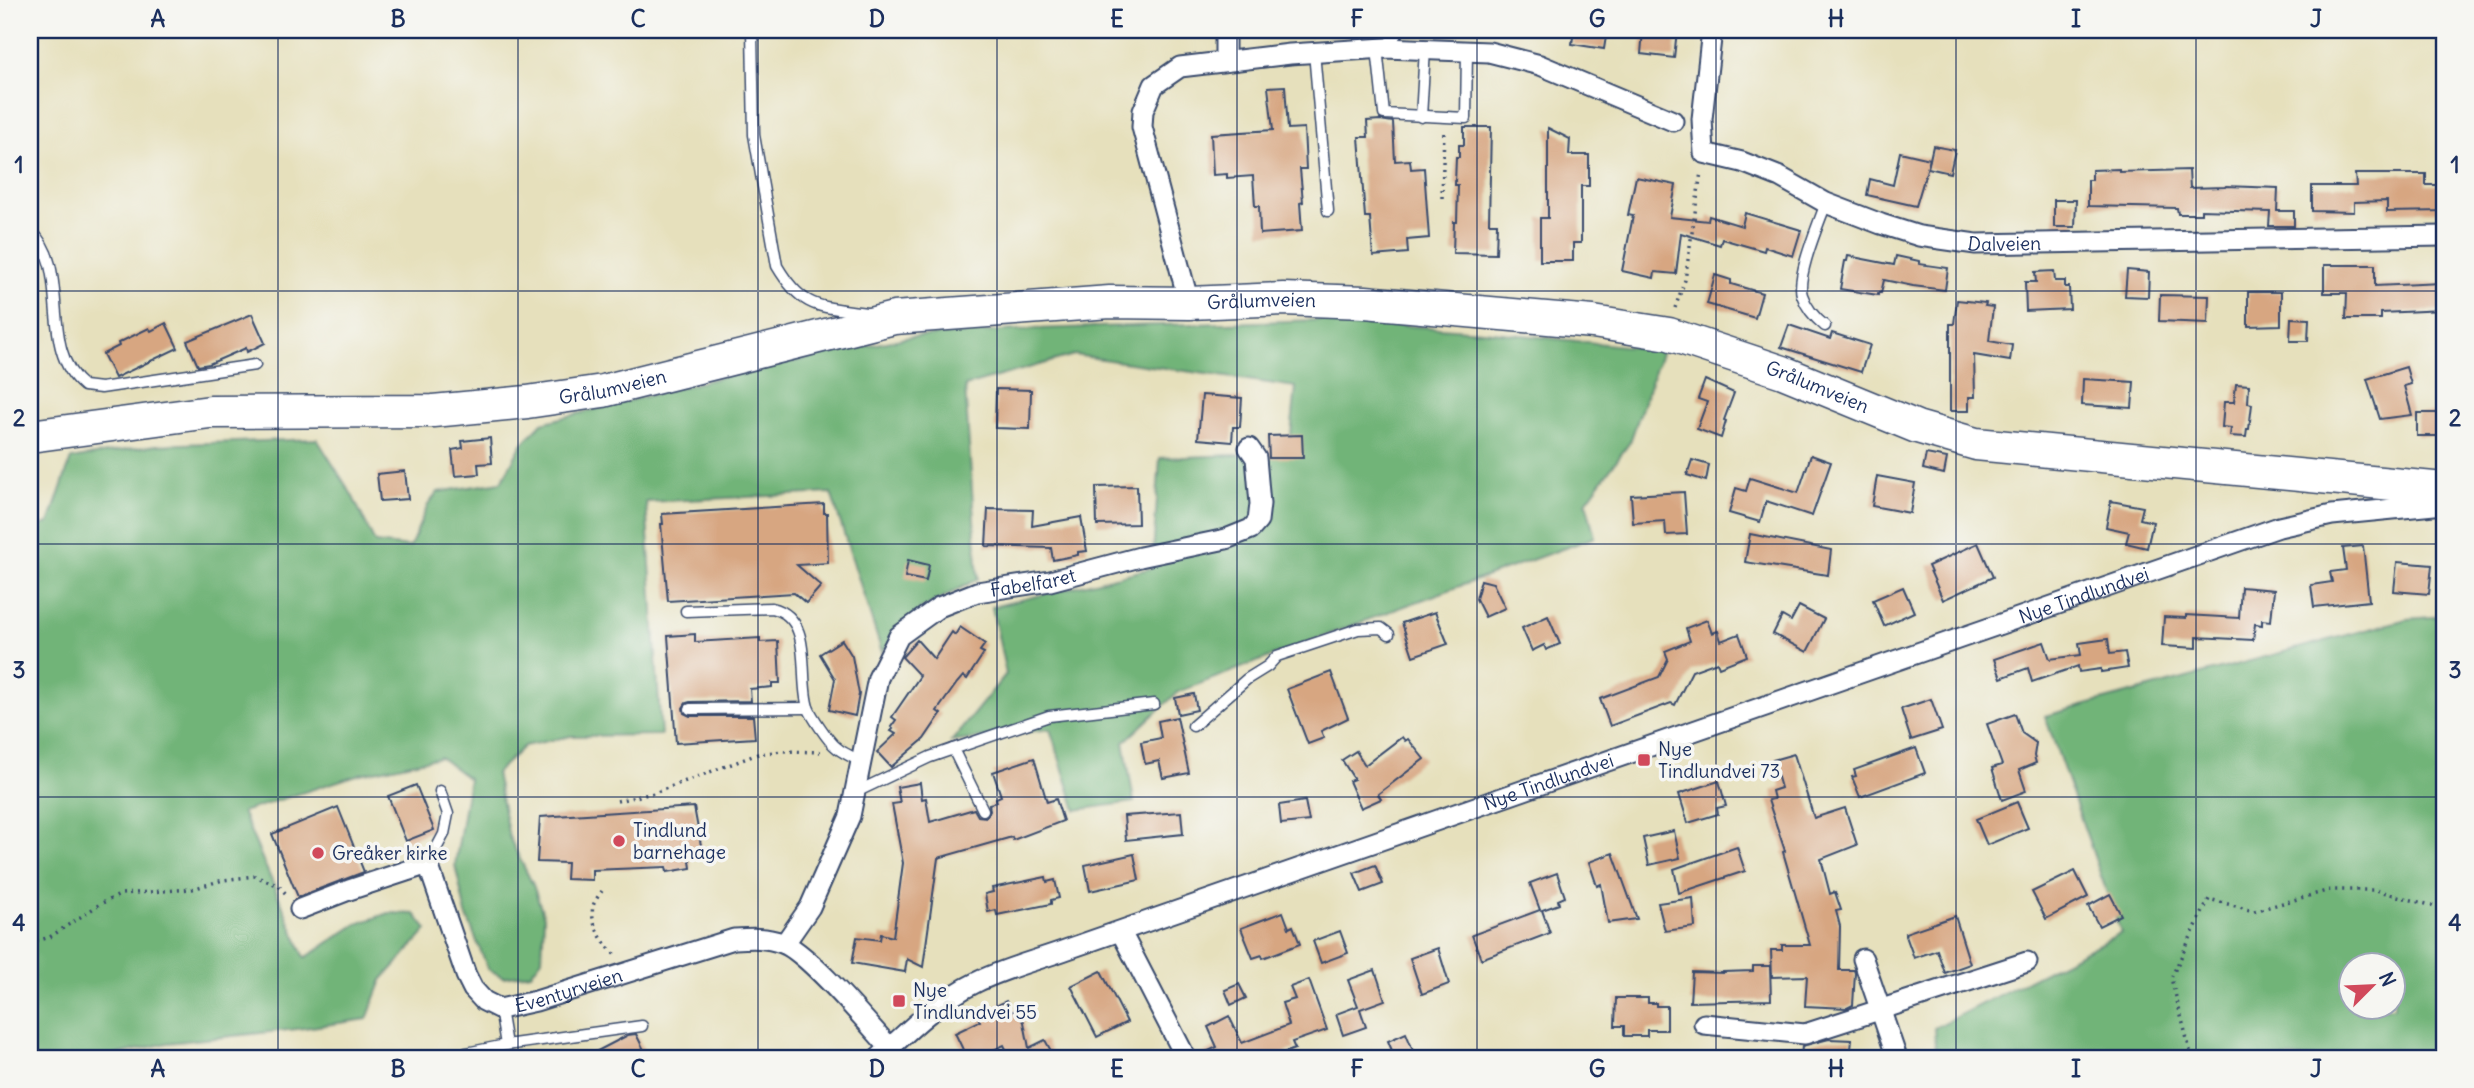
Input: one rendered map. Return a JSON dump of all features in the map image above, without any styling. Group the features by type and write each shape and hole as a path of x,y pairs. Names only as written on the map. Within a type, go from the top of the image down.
{"main road":[{"name":"Grålumveien","path":"30,436 210,412 433,411 527,402 603,391 894,318 1110,302 1189,303 1283,299 1365,302 1592,322 1669,334 1783,372 1917,427 1976,444 2444,489"}],"street":[{"path":"1225,30 1226,61"},
{"path":"1704,153 1702,120 1712,30"},
{"name":"Grålumveien","path":"1189,303 1142,127 1143,111 1154,85 1180,68 1314,52 1381,48 1489,52 1540,65 1673,121"},
{"name":"Dalveien","path":"1704,153 1741,162 1780,177 1826,203 1919,236 1976,244 2444,236"},
{"name":"Fabelfaret","path":"785,943 810,907 850,816 859,761 878,678 899,636 939,607 977,592 1050,581 1140,557 1226,539 1251,530 1258,521 1260,504 1256,458 1249,448"},
{"name":"Nye Tindlundvei","path":"885,1053 924,1015 979,981 2279,527 2332,515 2444,504"},
{"path":"300,909 428,864"},
{"name":"Eventyrveien","path":"428,864 466,975 473,989 484,1001 500,1009 536,1001 734,939 760,937 785,943 809,961 885,1053"},
{"path":"1121,932 1186,1058"},
{"path":"1863,959 1897,1058"},
{"path":"1704,1024 1805,1034 2028,962"}],"lane":[{"path":"752,30 754,135 778,266 788,285 800,297 819,306 894,318"},
{"path":"1400,30 1381,48 1384,114 1466,118 1467,50"},
{"path":"1421,117 1425,49"},
{"path":"1314,52 1328,211"},
{"path":"1825,326 1814,316 1802,295 1801,285 1826,203"},
{"path":"30,230 38,237 50,267 62,354 69,370 84,386 101,388 255,365"},
{"path":"686,611 772,608 790,617 798,630 808,708 835,747 859,761"},
{"path":"1193,726 1277,656 1358,629 1381,628 1390,634"},
{"path":"854,793 930,757 1049,716 1154,704"},
{"path":"690,709 808,708"},
{"path":"953,749 983,810"},
{"path":"428,864 444,834 448,814 440,791"},
{"path":"500,1009 506,1045"},
{"path":"441,1058 506,1045 642,1026"}],"path":[{"path":"1442,198 1444,117"},
{"path":"1669,334 1685,280 1704,153"},
{"path":"617,801 654,793 758,754 782,751 819,752 835,747"},
{"path":"30,943 50,937 100,904 122,894 192,889 223,880 255,876 279,886 300,909"},
{"path":"2192,1058 2171,978 2209,899 2254,911 2330,890 2376,890 2444,909"},
{"path":"601,891 593,906 595,925 609,949 631,971"}],"green space":[{"path":"1320,320 1483,331 1662,350 1630,442 1586,502 1595,537 1178,692 1124,742 1134,802 1076,810 1050,729 951,742 1006,674 992,607 1152,568 1160,458 1289,453 1296,387 1074,355 965,386 978,579 921,609 882,652 831,493 646,502 661,735 571,736 524,746 496,773 509,837 533,885 544,917 542,959 531,973 503,977 488,969 466,914 455,865 469,779 440,757 360,774 242,812 305,958 357,924 389,913 415,914 427,930 382,980 367,1019 167,1043 102,1058 30,1058 30,529 49,523 71,459 156,445 317,439 352,495 375,543 410,547 428,505 438,492 501,482 522,444 542,423 725,376 910,337 1034,329"},
{"path":"2444,616 2444,1058 1936,1058 1934,1028 2121,933 2045,716 2407,619"}],"building":[{"path":"1574,30 1607,30 1604,49 1572,44"},
{"path":"1643,30 1677,30 1674,58 1641,54"},
{"path":"1285,86 1288,129 1304,128 1306,169 1300,169 1302,231 1260,234 1259,206 1255,206 1253,176 1227,178 1227,174 1213,175 1211,134 1273,130 1268,87"},
{"path":"1367,121 1393,122 1395,161 1410,160 1411,169 1424,168 1429,238 1407,240 1408,253 1373,256 1370,217 1365,217 1359,137 1368,137"},
{"path":"1464,127 1491,127 1489,223 1497,223 1496,254 1453,253 1454,222 1457,222 1456,157 1459,157 1459,145 1464,145"},
{"path":"1548,128 1570,139 1569,155 1589,155 1589,186 1581,186 1581,243 1573,243 1573,261 1540,261 1540,218 1548,218"},
{"path":"1933,146 1955,150 1950,173 1928,168"},
{"path":"1900,152 1930,159 1916,206 1867,195 1870,179 1893,185"},
{"path":"2119,169 2119,172 2189,170 2190,188 2278,188 2277,211 2294,211 2294,226 2269,226 2270,212 2201,210 2201,214 2178,214 2177,208 2088,206 2088,180 2092,180 2092,170"},
{"path":"2355,174 2426,174 2426,185 2444,185 2444,211 2387,212 2387,201 2354,202 2354,212 2312,211 2312,186 2356,186"},
{"path":"1636,177 1676,185 1670,217 1708,221 1709,216 1742,226 1745,213 1801,230 1793,256 1765,247 1764,251 1722,239 1720,245 1681,233 1676,274 1655,272 1654,278 1622,271 1633,216 1628,215"},
{"path":"2054,200 2076,200 2075,227 2054,227"},
{"path":"1848,256 1894,265 1896,256 1919,261 1919,264 1948,268 1945,290 1884,280 1878,295 1840,289"},
{"path":"2324,265 2375,265 2375,286 2442,283 2443,310 2381,313 2381,319 2346,319 2347,293 2324,293"},
{"path":"2127,270 2149,272 2148,297 2125,296"},
{"path":"2054,271 2055,281 2065,281 2065,287 2069,287 2070,309 2026,311 2025,282 2036,282 2035,272"},
{"path":"1715,275 1731,280 1731,284 1762,293 1755,318 1707,304"},
{"path":"2248,292 2281,292 2281,325 2248,326"},
{"path":"2160,295 2209,296 2208,323 2159,321"},
{"path":"1957,300 1986,303 1985,306 1993,307 1989,341 2012,345 2010,361 1974,355 1975,397 1969,397 1969,411 1950,411 1950,324 1954,324"},
{"path":"252,314 265,343 247,352 246,348 198,366 187,341"},
{"path":"2291,318 2309,319 2308,341 2290,341"},
{"path":"166,323 178,348 115,378 103,354 119,346 118,343"},
{"path":"1789,325 1830,339 1832,333 1870,345 1861,372 1781,347"},
{"path":"2406,367 2411,384 2404,386 2412,415 2380,419 2367,379"},
{"path":"2083,379 2134,382 2132,408 2082,405"},
{"path":"1705,380 1734,393 1724,420 1726,421 1721,438 1697,429 1707,402 1698,399"},
{"path":"2236,384 2249,385 2248,403 2252,404 2246,437 2230,436 2231,428 2222,427 2224,402 2234,402"},
{"path":"996,389 1031,390 1030,429 995,428"},
{"path":"1202,395 1242,398 1240,427 1233,427 1232,442 1198,439"},
{"path":"2417,413 2442,413 2441,436 2417,436"},
{"path":"1302,435 1303,458 1269,458 1268,436"},
{"path":"490,438 492,463 478,464 479,474 455,476 452,450 463,448 462,441"},
{"path":"1926,454 1947,458 1944,474 1923,469"},
{"path":"1811,455 1831,462 1812,516 1766,501 1760,522 1729,513 1736,488 1746,491 1750,478 1798,493"},
{"path":"1692,460 1709,465 1706,481 1687,475"},
{"path":"405,471 408,499 380,501 377,474"},
{"path":"1877,476 1915,483 1910,513 1872,506"},
{"path":"1137,486 1138,524 1097,525 1096,487"},
{"path":"1684,492 1687,534 1666,535 1665,521 1633,523 1631,495"},
{"path":"2111,501 2143,507 2140,519 2153,522 2147,548 2126,543 2129,532 2106,527"},
{"path":"824,504 824,513 827,513 828,563 797,565 821,586 806,603 794,593 668,601 662,514"},
{"path":"988,509 1033,510 1032,526 1081,517 1087,551 1053,560 1051,548 986,546"},
{"path":"1750,534 1831,550 1828,575 1745,562"},
{"path":"1978,543 1993,577 1943,600 1928,566"},
{"path":"2363,546 2369,601 2314,607 2311,585 2332,582 2330,572 2346,570 2343,548"},
{"path":"908,560 929,565 926,581 905,577"},
{"path":"2397,562 2432,565 2429,594 2394,591"},
{"path":"1481,580 1493,583 1505,608 1485,617 1476,599"},
{"path":"1903,587 1914,612 1884,626 1873,600"},
{"path":"2241,587 2274,590 2271,621 2262,620 2262,625 2255,624 2253,640 2197,637 2197,648 2162,646 2164,617 2186,618 2186,615 2239,618"},
{"path":"1799,606 1824,619 1807,652 1773,634 1782,616 1791,621"},
{"path":"1435,612 1448,644 1413,656 1402,623"},
{"path":"1548,616 1560,644 1546,650 1544,645 1532,651 1522,628"},
{"path":"1707,620 1712,633 1718,631 1721,641 1739,634 1747,656 1719,667 1717,662 1692,671 1675,705 1671,703 1610,726 1600,699 1659,677 1668,659 1665,651 1690,641 1686,628"},
{"path":"960,627 985,644 980,651 984,653 967,679 963,676 937,711 941,714 924,739 891,767 877,752 896,734 891,731 896,720 892,717 920,676 902,657 917,640 934,659 952,632 955,635"},
{"path":"695,634 695,642 760,638 760,642 778,641 780,683 772,683 772,687 750,689 751,701 690,702 683,708 684,713 690,716 753,716 755,738 676,743 668,636"},
{"path":"2108,639 2110,654 2125,652 2128,668 2079,672 2078,666 2032,682 2028,668 2001,678 1994,659 2044,642 2050,659 2081,655 2079,643"},
{"path":"842,640 852,656 859,694 855,716 829,710 835,679 820,654"},
{"path":"1331,672 1348,718 1321,731 1324,738 1308,744 1287,689"},
{"path":"1194,694 1197,710 1178,714 1175,698"},
{"path":"1931,699 1942,730 1911,740 1901,709"},
{"path":"2015,714 2022,733 2036,743 2036,763 2019,770 2026,791 2002,800 1992,768 2002,765 1987,724"},
{"path":"1177,717 1189,773 1163,778 1159,761 1145,764 1141,742 1161,738 1158,721"},
{"path":"1402,737 1405,741 1408,739 1424,759 1378,794 1381,799 1361,808 1349,781 1354,779 1342,760 1356,751 1365,765"},
{"path":"1916,748 1925,773 1860,797 1852,777 1856,776 1854,770"},
{"path":"1794,754 1814,818 1845,808 1857,845 1821,859 1830,894 1835,892 1841,910 1836,911 1840,926 1839,970 1854,970 1855,973 1853,1005 1847,1008 1805,1006 1807,976 1772,977 1771,950 1782,950 1782,945 1810,945 1783,852 1785,851 1768,800 1774,799 1772,791 1781,788 1773,760"},
{"path":"1034,758 1047,802 1056,799 1063,821 1013,840 1012,837 938,858 923,967 907,959 905,972 852,963 857,937 880,940 881,934 893,937 903,863 892,804 900,803 897,787 920,783 930,822 974,809 978,816 986,817 990,811 989,804 997,802 996,798 1001,796 993,772"},
{"path":"1719,781 1726,806 1717,808 1718,814 1688,823 1679,794"},
{"path":"416,785 434,830 406,841 388,796"},
{"path":"1305,801 1309,821 1281,824 1279,805"},
{"path":"2017,802 2028,828 1987,845 1976,819"},
{"name":"Greåker kirke","path":"338,807 364,872 298,897 272,834"},
{"path":"694,807 702,851 689,854 691,868 667,872 666,867 592,870 592,880 566,879 567,863 537,862 540,817"},
{"path":"1181,812 1183,834 1126,840 1124,816"},
{"path":"1674,831 1680,858 1649,865 1643,838"},
{"path":"1737,847 1745,871 1679,893 1674,869"},
{"path":"1613,853 1637,919 1608,923 1601,884 1597,886 1589,862"},
{"path":"1134,854 1139,880 1090,891 1085,865"},
{"path":"1375,865 1383,884 1362,892 1354,873"},
{"path":"2075,871 2088,897 2046,919 2032,892"},
{"path":"1557,873 1565,897 1558,900 1559,904 1542,910 1550,933 1481,959 1472,935 1540,910 1530,883"},
{"path":"1046,877 1047,882 1055,880 1059,898 1051,900 1051,904 997,915 996,910 988,912 985,894 993,892 992,888"},
{"path":"2110,894 2121,915 2099,926 2088,906"},
{"path":"1693,898 1695,927 1665,931 1658,903"},
{"path":"1283,912 1289,928 1293,926 1300,944 1263,958 1262,955 1253,958 1241,928"},
{"path":"1955,916 1970,964 1945,973 1937,950 1914,958 1905,933"},
{"path":"1340,931 1348,953 1321,963 1313,941"},
{"path":"1438,948 1449,984 1422,994 1410,958"},
{"path":"1753,966 1770,966 1771,1000 1690,1002 1692,972 1753,971"},
{"path":"1375,970 1385,1000 1360,1009 1366,1027 1343,1035 1336,1014 1358,1006 1348,980"},
{"path":"1101,971 1127,1022 1097,1037 1071,986"},
{"path":"1309,980 1327,1030 1292,1042 1295,1049 1270,1058 1198,1058 1217,1047 1208,1027 1229,1016 1242,1043 1289,1025 1282,1003 1295,999 1290,987"},
{"path":"1239,984 1246,998 1231,1005 1225,990"},
{"path":"1616,998 1648,998 1648,1003 1667,1006 1667,1030 1647,1030 1647,1036 1624,1036 1624,1026 1615,1026"},
{"path":"1006,1001 1011,1012 1018,1009 1024,1022 1029,1048 1045,1040 1055,1058 1008,1058 1010,1057 1004,1045 976,1058 967,1058 955,1033 980,1021 977,1015"},
{"path":"1406,1033 1416,1058 1395,1058 1388,1041"},
{"path":"636,1034 648,1058 584,1058 628,1035"},
{"path":"1829,1039 1852,1040 1850,1058 1801,1058 1802,1046"}],"place":[{"name":"Nye Tindlundvei 73","path":"1644,760"},
{"name":"Tindlund barnehage","path":"619,841"},
{"name":"Greåker kirke","path":"318,853"},
{"name":"Nye Tindlundvei 55","path":"899,1001"}]}
